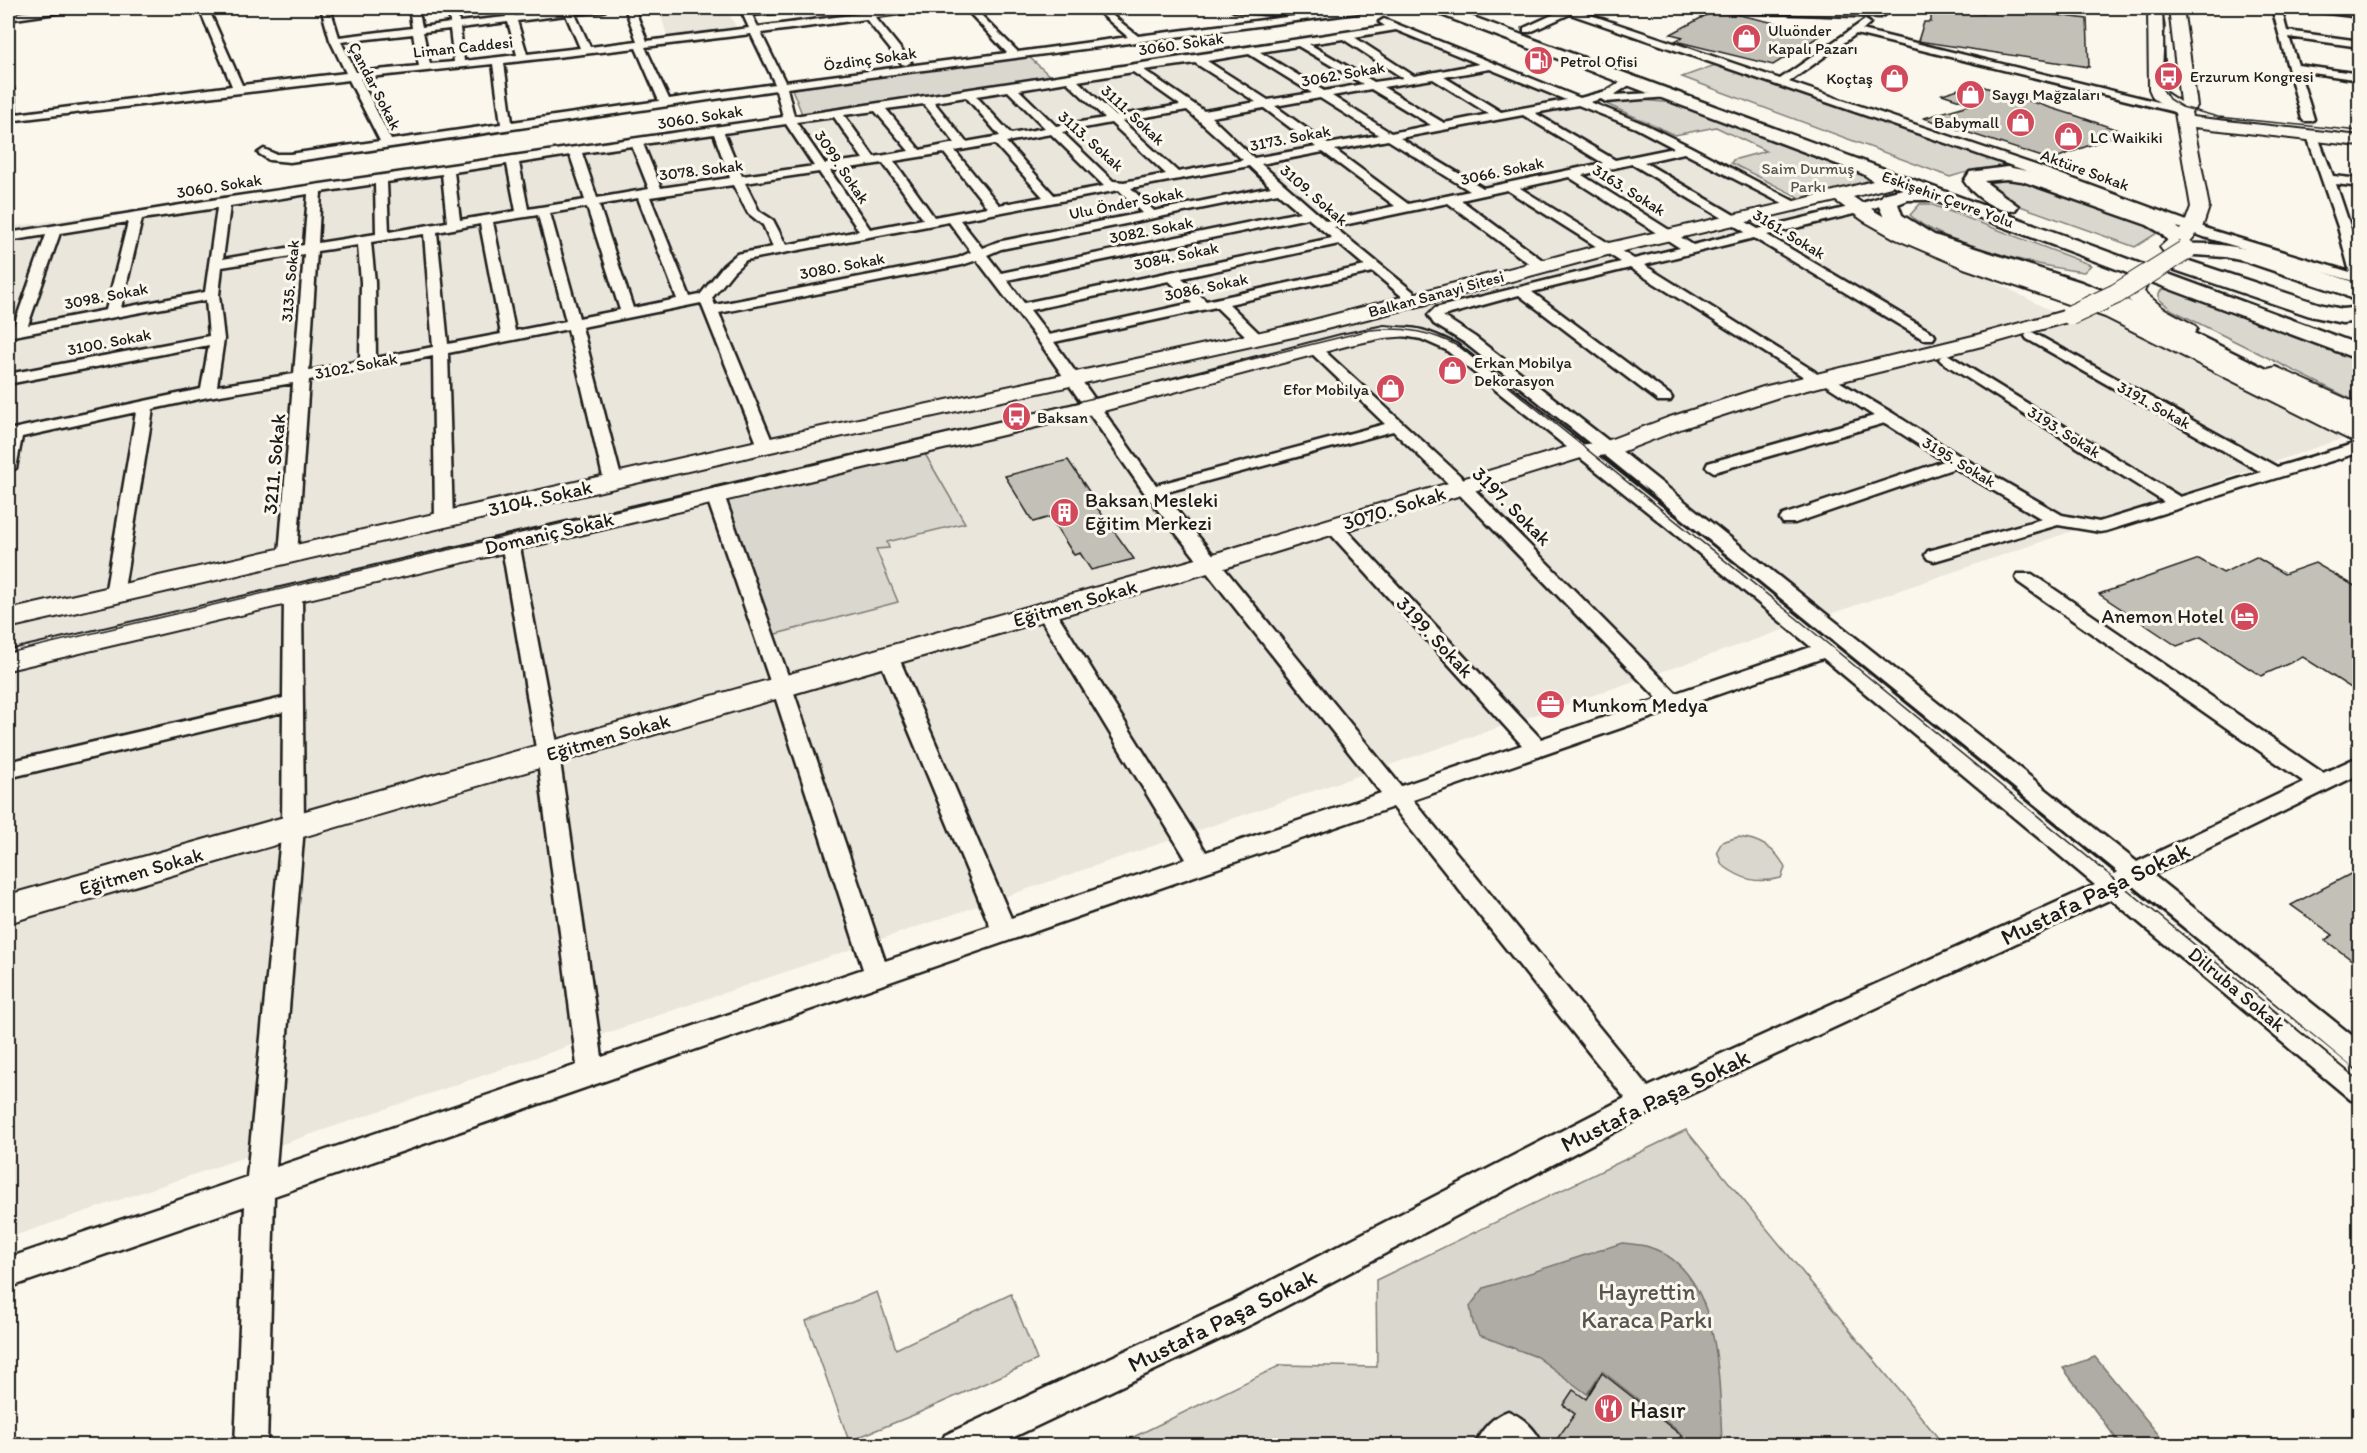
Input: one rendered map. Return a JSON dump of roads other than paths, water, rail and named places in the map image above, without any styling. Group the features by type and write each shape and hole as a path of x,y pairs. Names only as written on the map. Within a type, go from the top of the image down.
{"highway":[{"name":"Eskişehir Çevre Yolu","path":"1436,8 2360,352"},
{"name":"Eskişehir Çevre Yolu","path":"1465,8 2360,335"},
{"path":"2008,206 1977,186 1974,181 1977,176 2007,173 2026,176 2154,221 2169,229 2178,247 2207,248 2242,254 2348,288 2360,296"},
{"path":"1960,204 1929,195 1908,194 1890,198 1888,204 1893,218 1919,235 2119,305 2360,425"},
{"path":"1960,204 1927,199 1909,202 1903,209 1913,223 1924,229 1999,256 2071,276 2101,280 2128,280"},
{"path":"2126,250 2205,272 2318,310 2342,316 2360,314"}],"street":[{"path":"8,17 70,8"},
{"path":"203,8 238,88"},
{"name":"Çandar Sokak","path":"325,8 335,40 387,144"},
{"path":"413,8 425,67"},
{"path":"453,8 459,64"},
{"path":"335,40 454,24 509,13 604,8"},
{"path":"630,8 641,43 666,104"},
{"path":"789,120 781,86 745,10 800,8"},
{"path":"836,8 845,19"},
{"name":"Liman Caddesi","path":"9,117 238,88 755,30 922,8"},
{"path":"969,8 1015,54"},
{"path":"1098,8 1135,38"},
{"path":"1234,8 1308,16"},
{"path":"1527,30 1569,8"},
{"name":"Aktüre Sokak","path":"1569,8 2034,169 2201,231 2359,279"},
{"path":"1713,8 1884,11"},
{"path":"2155,8 2157,89 2159,95 2184,116"},
{"path":"1866,363 1968,344 2064,312 2104,302 2128,280 2201,231 2200,207 2184,116 2189,106 2176,8"},
{"path":"2276,8 2308,119"},
{"path":"2312,8 2360,14"},
{"path":"568,10 586,50"},
{"name":"Özdinç Sokak","path":"264,153 273,157 285,158 781,86 1135,38 1358,11"},
{"path":"1782,82 1884,11"},
{"path":"509,13 523,57"},
{"path":"868,15 906,62"},
{"path":"1377,19 1469,69"},
{"path":"1393,28 1579,101 1687,149 1797,206"},
{"name":"3060. Sokak","path":"8,237 224,202 718,131 1393,28"},
{"path":"1854,31 2184,116 2360,141"},
{"path":"2283,33 2360,44"},
{"path":"1345,36 1412,79"},
{"path":"1300,43 1442,126"},
{"path":"1251,51 1480,192"},
{"path":"1197,59 1266,104 1406,208"},
{"path":"498,60 507,125"},
{"name":"3062. Sokak","path":"1202,115 1489,66"},
{"path":"2293,67 2360,77"},
{"name":"3109. Sokak","path":"1134,68 1202,115 1280,189 1416,301"},
{"path":"1434,75 1499,116"},
{"name":"3111. Sokak","path":"1069,78 1175,176"},
{"name":"3173. Sokak","path":"742,257 1579,101 1610,93 1630,80"},
{"name":"3113. Sokak","path":"1010,87 1110,185 1121,185 1151,215"},
{"path":"8,88 9,117"},
{"path":"968,93 1051,199"},
{"path":"1579,101 1668,94"},
{"path":"926,99 963,146"},
{"name":"3078. Sokak","path":"215,264 590,202 917,154 1191,106"},
{"path":"878,107 917,154"},
{"path":"1524,111 1613,164"},
{"path":"837,113 871,161"},
{"name":"3099. Sokak","path":"789,120 867,234"},
{"path":"718,131 738,182 754,213 758,237 742,257 728,268 708,304 766,446"},
{"path":"2313,136 2345,226 2359,279"},
{"path":"637,143 650,193 685,302"},
{"path":"947,149 996,210"},
{"name":"3066. Sokak","path":"1324,225 1687,149"},
{"path":"575,151 628,313"},
{"path":"886,159 931,222"},
{"path":"512,160 523,214"},
{"name":"3161. Sokak","path":"1633,160 1928,336"},
{"name":"Balkan Sanayi Sitesi","path":"1074,380 1416,301 1607,249 1735,221 1885,183 1884,180 1861,166"},
{"path":"448,169 454,225"},
{"name":"3163. Sokak","path":"1571,173 1691,249"},
{"path":"2328,179 2360,183"},
{"path":"381,180 383,237"},
{"name":"3195. Sokak","path":"1509,186 1607,249 1888,417 1957,462 2057,520 2100,527 2180,504"},
{"name":"3135. Sokak","path":"302,377 306,287 312,248 315,189"},
{"name":"Ulu Önder Sokak","path":"980,254 997,246 1136,234 1151,215 1280,189"},
{"path":"1840,196 1857,209 2028,307 1928,336 1866,363"},
{"path":"1450,198 1540,266"},
{"path":"1890,198 1857,209 1757,234 1521,290 1451,308 1435,315 1439,321 1470,340 1595,447 2125,880"},
{"path":"208,392 217,339 212,295 224,202"},
{"path":"543,210 562,274 572,324 613,481"},
{"path":"754,213 768,223 781,249"},
{"name":"3082. Sokak","path":"998,278 1136,234 1181,242 1309,214"},
{"path":"112,313 136,217"},
{"path":"952,218 1045,340 1152,490 1209,564 1644,1102"},
{"path":"486,220 509,336"},
{"path":"2345,226 2360,228"},
{"path":"14,332 55,229"},
{"path":"430,229 437,281 441,350 444,520"},
{"path":"364,240 368,282 368,364"},
{"name":"3084. Sokak","path":"1020,308 1341,240"},
{"path":"1181,242 1206,268"},
{"path":"1914,242 2070,295 2133,323 2360,438"},
{"name":"3080. Sokak","path":"708,304 962,261 980,254"},
{"name":"3086. Sokak","path":"1045,340 1374,268"},
{"path":"1171,275 1203,306"},
{"path":"2128,280 2134,294 2156,312 2360,414"},
{"path":"1521,290 1664,398"},
{"name":"3098. Sokak","path":"14,332 212,295"},
{"name":"3102. Sokak","path":"11,434 208,392 302,377 685,302 708,304"},
{"path":"1219,302 1257,339"},
{"path":"1866,363 1895,368 1947,359 2103,317 2133,323"},
{"path":"1403,332 1424,335 1451,347 1595,447 1702,546 1827,649 2125,880 2360,1058"},
{"name":"Domaniç Sokak","path":"8,661 1092,407 1367,335 1403,332"},
{"name":"3191. Sokak","path":"2032,336 2277,474"},
{"name":"3100. Sokak","path":"8,379 217,339"},
{"name":"3197. Sokak","path":"1313,348 1462,487 1673,702"},
{"name":"3193. Sokak","path":"1947,359 2180,504"},
{"name":"3070. Sokak","path":"1209,564 1675,423 1817,376 1866,363"},
{"name":"3211. Sokak","path":"288,555 302,377"},
{"name":"3104. Sokak","path":"8,619 766,446 1074,380"},
{"path":"114,595 145,406"},
{"path":"1714,466 1888,417"},
{"path":"1152,490 1395,426"},
{"path":"8,468 11,434"},
{"path":"2180,504 2360,447"},
{"path":"1789,519 1957,462"},
{"path":"715,495 782,687 877,974"},
{"path":"1934,555 2057,520"},
{"name":"3199. Sokak","path":"1333,526 1538,748"},
{"path":"510,542 548,754 591,1072"},
{"name":"Eğitmen Sokak","path":"8,909 1209,564"},
{"path":"2025,578 2322,783"},
{"path":"251,1446 260,1186 293,827 293,594"},
{"path":"1046,611 1201,863"},
{"path":"8,1273 1827,649"},
{"path":"888,656 1004,931"},
{"path":"8,770 292,703"},
{"name":"Mustafa Paşa Sokak","path":"958,1445 1243,1312 1644,1102 2125,880 2360,764"},
{"name":"Dilruba Sokak","path":"2125,880 2360,1091"},
{"path":"1490,1446 1508,1427 1527,1446"}],"tram line":[{"path":"2162,8 2165,26 2162,88 2169,99 2182,107 2218,117 2360,131"},
{"path":"8,653 1016,417 1370,330 1394,329 1417,332 1428,334 1461,348 1800,621 2267,1004"},
{"path":"2265,1003 2360,1081"}],"place":[{"name":"Uluönder Kapalı Pazarı","path":"1747,39"},
{"name":"Petrol Ofisi","path":"1539,61"},
{"name":"Erzurum Kongresi","path":"2169,76"},
{"name":"Koçtaş","path":"1894,78"},
{"name":"Saygı Mağzaları","path":"1971,94"},
{"name":"Babymall","path":"2020,122"},
{"name":"LC Waikiki","path":"2069,137"},
{"name":"Erkan Mobilya Dekorasyon","path":"1453,371"},
{"name":"Efor Mobilya","path":"1390,389"},
{"name":"Baksan","path":"1016,417"},
{"name":"Baksan Mesleki Eğitim Merkezi","path":"1064,512"},
{"name":"Anemon Hotel","path":"2245,616"},
{"name":"Munkom Medya","path":"1551,705"},
{"name":"Hasır","path":"1609,1409"}],"park label":[{"name":"Saim Durmuş Parkı","path":"1808,177"},
{"name":"Hayrettin Karaca Parkı","path":"1647,1305"}]}
